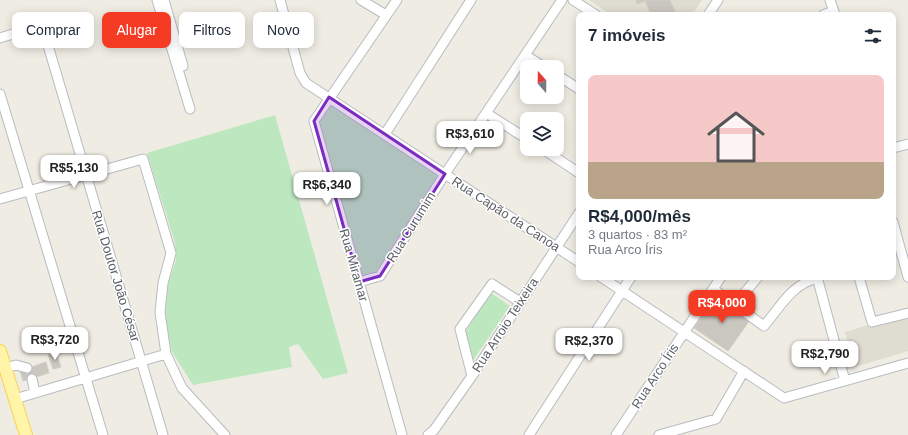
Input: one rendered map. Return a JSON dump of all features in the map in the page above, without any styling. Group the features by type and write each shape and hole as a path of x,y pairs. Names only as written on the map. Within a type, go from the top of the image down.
{"main road":[{"path":"0,351 26,435"}],"street":[{"path":"157,0 193,108 164,0"},
{"name":"Rua Capão da Canoa","path":"280,0 300,73 306,83 576,260"},
{"path":"361,0 386,15"},
{"name":"Rua Miramar","path":"397,0 329,97 314,121 402,435"},
{"path":"385,134 471,0"},
{"name":"Rua Curumim","path":"359,282 380,276 445,174 562,0"},
{"path":"573,0 591,12"},
{"path":"710,12 718,0"},
{"path":"830,0 834,12"},
{"name":"Rua Doutor João César","path":"0,38 42,25 163,435"},
{"path":"525,55 533,60"},
{"path":"564,79 576,87"},
{"path":"0,94 103,435"},
{"path":"486,112 520,134"},
{"path":"896,147 908,144"},
{"path":"553,156 576,171"},
{"path":"0,199 143,159 171,253 163,283 160,312 166,354 182,388 225,435"},
{"name":"Rua Arroio Teixeira","path":"428,435 434,430 472,376 576,217"},
{"path":"896,233 908,277"},
{"path":"606,280 784,398 908,363"},
{"path":"529,435 629,280"},
{"name":"Rua Arco Íris","path":"616,435 719,280"},
{"path":"735,304 755,280"},
{"path":"713,289 764,326 796,287 808,280"},
{"path":"818,280 845,380"},
{"path":"860,280 872,322 908,313"},
{"path":"472,376 460,329 492,284 520,302"},
{"path":"15,399 166,354"},
{"path":"5,368 16,365 27,368"},
{"path":"659,435 716,419 744,371"},
{"path":"32,379 35,393"}],"highlighted area":[{"path":"329,97 445,174 380,276 359,282 314,121"}],"shaded area":[{"path":"589,0 702,0 694,12 607,12"},
{"path":"908,313 908,351 855,367 845,332"}],"green space":[{"path":"330,104 438,175 377,271 362,276 319,122"},
{"path":"275,115 348,373 323,379 298,344 289,347 292,367 193,385 172,352 165,321 167,288 176,260 175,243 147,153"},
{"path":"491,293 510,306 472,362 464,334"}],"building":[{"path":"636,0 670,0 675,12 650,12 645,1 637,4"},
{"path":"716,297 750,320 728,351 694,328"},
{"path":"56,352 61,367 53,369 48,355"},
{"path":"46,362 49,373 23,381 20,371"}]}
